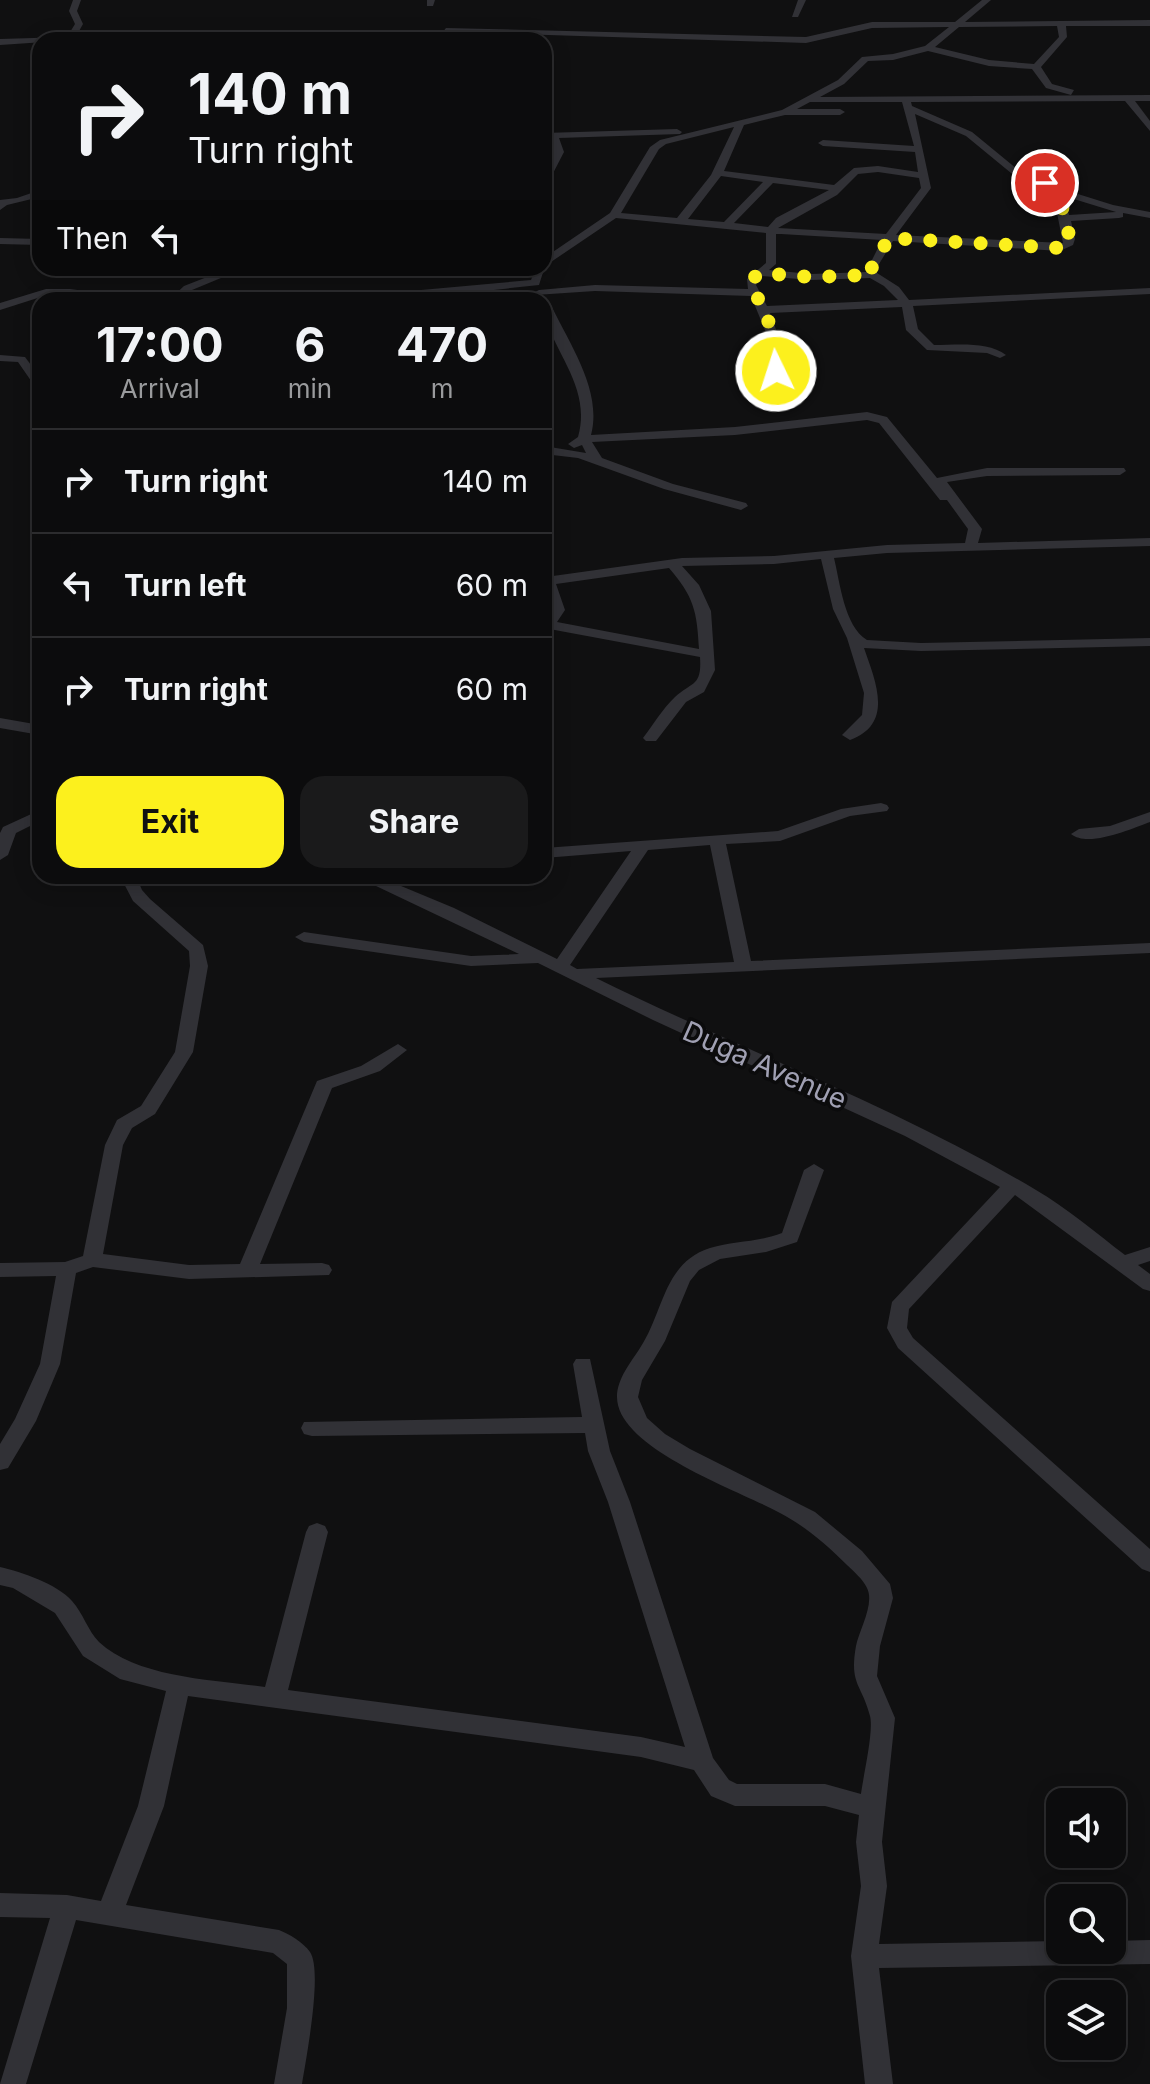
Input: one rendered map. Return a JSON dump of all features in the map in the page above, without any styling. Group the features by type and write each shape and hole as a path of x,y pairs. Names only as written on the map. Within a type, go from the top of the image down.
{"street":[{"path":"74,32 79,24 73,11 77,0"},
{"path":"795,15 801,0 810,0"},
{"path":"552,259 614,215 655,147 663,142 785,112 841,82 865,59 928,48 987,0"},
{"path":"552,32 806,40 857,26 1150,23"},
{"path":"1036,67 1063,37 1061,24"},
{"path":"447,32 456,29 551,32"},
{"path":"0,42 32,41"},
{"path":"928,48 989,63 1036,67"},
{"path":"1036,67 1038,74 1054,90 1098,91 1111,98"},
{"path":"1128,98 1150,128"},
{"path":"805,100 907,105 1150,98"},
{"path":"823,143 842,128 848,100"},
{"path":"872,275 871,269 889,238 913,201 926,188 907,105"},
{"path":"907,105 969,134 1014,171 1058,191 1149,217"},
{"path":"785,112 917,149"},
{"path":"681,220 719,173 736,141 740,124"},
{"path":"552,136 699,132"},
{"path":"552,141 559,152 552,166"},
{"path":"776,371 776,344 752,279 771,264 771,229 780,220 830,196 857,170 924,176"},
{"path":"719,173 835,188"},
{"path":"727,225 770,180"},
{"path":"614,215 889,238 1060,248 1068,245 1070,239 1058,191"},
{"path":"0,207 4,202 32,196"},
{"path":"1064,218 1149,217"},
{"path":"0,241 32,242"},
{"path":"760,273 811,277 872,275 890,283 913,315 912,330 931,348 989,350 1000,355"},
{"path":"184,292 219,276"},
{"path":"552,293 595,288 755,293"},
{"path":"764,310 1150,291"},
{"path":"46,292 70,292"},
{"path":"0,307 32,297"},
{"path":"552,321 587,395 589,421 584,439 598,461"},
{"path":"0,358 32,358"},
{"path":"21,359 32,374"},
{"path":"552,449 584,439 735,431 867,416 883,420 945,497"},
{"path":"552,450 598,461 680,491 741,506"},
{"path":"970,548 975,529 940,482 943,479 987,472 1120,471"},
{"path":"552,576 674,566 682,562 827,557 887,549 1150,542"},
{"path":"827,557 840,609 870,684 872,709 850,735"},
{"path":"651,738 681,699 699,689 708,670 704,611 692,585 674,566"},
{"path":"552,591 558,610 552,619"},
{"path":"552,624 613,635 661,648 707,654"},
{"path":"854,638 877,646 921,647 1150,642"},
{"path":"0,723 32,729"},
{"path":"552,852 780,836 847,812 881,808"},
{"path":"1079,834 1112,831 1150,817"},
{"path":"0,855 9,830 32,819"},
{"path":"717,841 743,965"},
{"path":"559,966 643,845"},
{"path":"92,1260 114,1145 124,1124 148,1110 184,1052 199,966 197,949 169,923 151,913 130,884"},
{"name":"Duga Avenue","path":"382,884 448,912 912,1132 1031,1195 1150,1284"},
{"path":"304,937 471,961 559,966 743,965 1150,948"},
{"path":"247,1271 324,1085 383,1063 398,1050"},
{"path":"814,1170 790,1237 774,1245 713,1254 692,1265 682,1276 654,1344 628,1387 630,1407 640,1422 669,1446 717,1475 805,1516 878,1584 881,1598 868,1646 865,1676 883,1718 869,1842 874,1886 864,1956 879,2084"},
{"path":"1013,1185 899,1307 897,1328 905,1343 1150,1563"},
{"path":"1121,1263 1150,1254"},
{"path":"0,1270 67,1269 92,1260 189,1272 322,1270"},
{"path":"0,1462 25,1421 50,1364 67,1269"},
{"path":"583,1364 599,1451 619,1502 702,1762 720,1788 735,1795 825,1795 872,1808"},
{"path":"312,1428 594,1425"},
{"path":"274,1697 317,1532"},
{"path":"0,1576 19,1580 63,1606 91,1649 128,1672 179,1685 641,1747 702,1762"},
{"path":"109,1914 151,1806 179,1685"},
{"path":"0,1905 67,1907 279,1942 300,1959 300,2008 288,2084"},
{"path":"12,2084 67,1907"},
{"path":"864,1956 1150,1952"}],"route":[{"path":"776,371 776,344 771,323 751,285 752,279 760,273 811,277 872,275 871,269 889,238 1060,248 1068,245 1070,239 1058,191 1045,183"}]}
